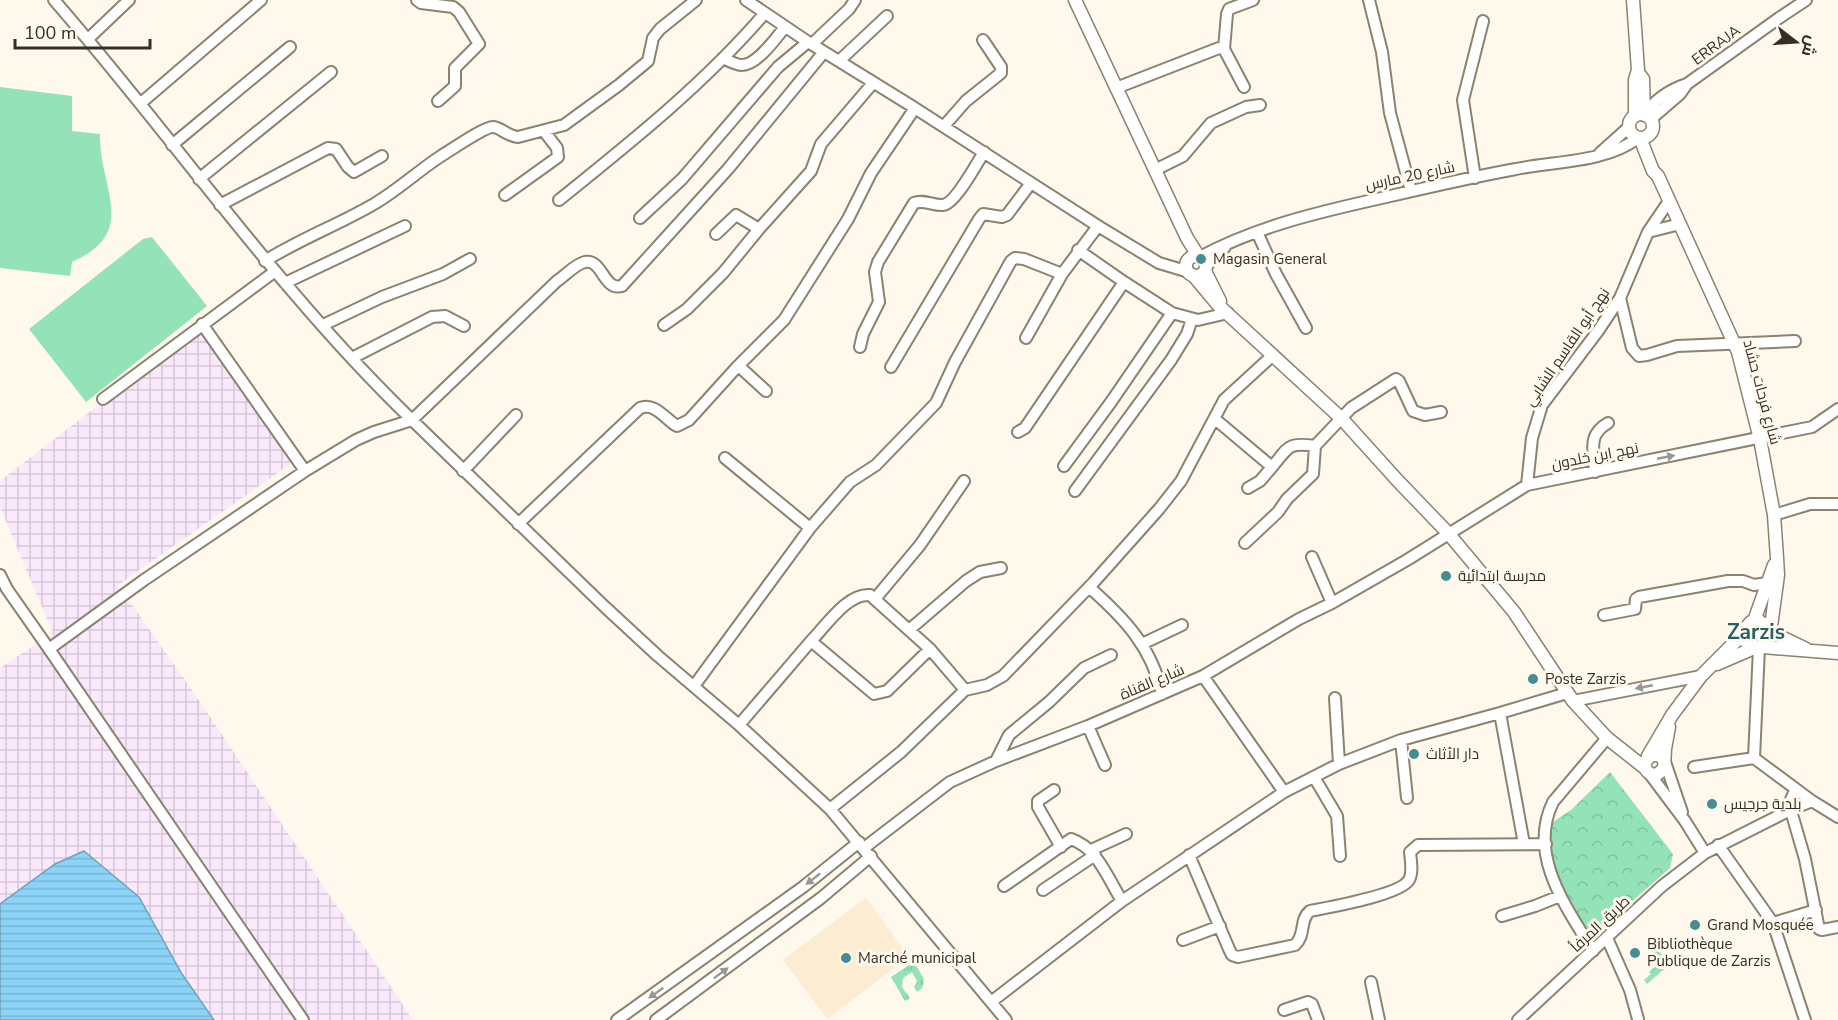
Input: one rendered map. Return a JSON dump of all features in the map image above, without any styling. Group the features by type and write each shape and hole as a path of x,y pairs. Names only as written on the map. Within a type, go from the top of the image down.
{"main road":[{"path":"1075,0 1187,238 1209,295 1342,419 1398,482 1448,533 1514,612 1570,697 1607,738 1621,750 1647,764 1656,775 1662,772 1672,715"},
{"path":"1633,0 1638,70 1643,79 1641,119 1632,134 1642,137 1652,129 1641,119"},
{"name":"شارع فرحات حشاد","path":"1642,137 1653,171 1658,176 1738,352 1760,439 1774,515 1778,575 1770,630"},
{"name":"شارع فرحات حشاد","path":"1754,621 1777,558"},
{"path":"1647,764 1672,715 1706,671 1754,621 1763,622 1770,630 1807,650"},
{"path":"1706,671 1769,641 1770,630"},
{"path":"1744,633 1748,644 1759,647 1838,652"},
{"path":"1647,764 1658,754 1664,761"}],"street":[{"path":"88,39 129,0"},
{"path":"141,104 261,0"},
{"path":"417,0 421,3 453,7 459,12 479,44 456,68 455,86 438,101"},
{"path":"265,261 290,245 328,229 376,202 434,161 487,128 498,128 511,136 518,137 557,128 572,120 648,61 655,34 696,0"},
{"path":"746,0 824,52 1159,263 1197,265"},
{"path":"640,218 687,173 778,68 849,9 855,0"},
{"path":"1244,87 1224,49 1227,14 1229,9 1253,0"},
{"path":"1369,0 1381,46 1391,120 1411,191"},
{"name":"ERRAJA","path":"1641,119 1680,94 1687,84 1806,0"},
{"path":"59,2 274,272 381,391 628,628 739,724 830,809 1006,1020"},
{"path":"559,200 618,152 723,58 765,14"},
{"path":"839,61 887,16"},
{"path":"1475,178 1463,100 1483,21"},
{"path":"723,58 739,64 750,63 759,57 785,27"},
{"path":"944,126 966,101 1001,73 1001,67 983,40"},
{"path":"172,145 290,47"},
{"path":"1116,88 1219,48 1224,49"},
{"path":"49,649 144,580 305,471 356,440 412,420 549,289 580,264 585,262 594,264 610,284 615,287 622,286 728,169 824,52"},
{"path":"199,179 331,72"},
{"path":"664,325 687,309 709,288 811,171 820,144 873,83"},
{"path":"1155,170 1183,156 1211,123 1246,107 1260,105"},
{"path":"518,524 640,408 653,407 677,426 689,420 784,320 848,219 871,173 915,108"},
{"path":"1598,156 1641,119"},
{"path":"505,195 558,158 557,148 544,131"},
{"name":"شارع 20 مارس","path":"1197,265 1232,241 1343,206 1475,178 1598,156 1621,149 1642,137"},
{"path":"220,206 328,148 336,148 354,172 382,156"},
{"path":"860,347 863,334 879,302 875,272 892,237 914,203 921,201 942,205 949,203 984,152"},
{"path":"891,367 979,219 983,214 1002,217 1007,214 1031,183"},
{"name":"نهج أبو القاسم الشابي","path":"1527,485 1532,438 1542,405 1598,332 1620,298 1648,232 1669,201"},
{"path":"716,234 736,215 759,229"},
{"path":"1648,232 1680,224"},
{"path":"285,283 405,226"},
{"path":"1026,338 1062,274 1098,226"},
{"path":"1257,232 1276,274 1306,328"},
{"path":"1078,250 1172,313 1192,319 1207,319 1226,312"},
{"path":"694,686 810,528 850,482 876,465 936,403 955,362 1011,261 1015,258 1024,260 1062,274"},
{"path":"323,325 382,297 443,274 470,259"},
{"path":"104,399 274,272"},
{"path":"1018,432 1025,428 1124,282"},
{"path":"1620,298 1632,348 1639,356 1677,346 1795,341"},
{"path":"1064,466 1172,313"},
{"path":"352,358 432,317 445,316 464,326"},
{"path":"1075,490 1171,360 1187,334 1192,319"},
{"path":"202,324 305,471"},
{"path":"830,809 901,752 965,690 987,686 1003,676 1028,653 1159,509 1181,481 1224,400 1272,356"},
{"path":"737,367 766,391"},
{"path":"1245,543 1313,474 1315,446 1351,408 1396,379 1413,411 1425,415 1441,412"},
{"name":"نهج ابن خلدون","path":"1448,533 1527,485 1812,428 1838,409"},
{"path":"463,471 516,415"},
{"path":"1215,419 1272,468"},
{"path":"1595,472 1593,438 1598,429 1608,423"},
{"path":"1248,488 1260,481 1290,446 1298,444 1315,446"},
{"path":"725,458 810,528"},
{"path":"875,599 920,545 964,481"},
{"path":"1774,515 1810,504 1838,504"},
{"name":"شارع القناة","path":"865,849 940,788 963,775 1088,726 1203,676 1423,550 1448,533"},
{"path":"1312,557 1332,603"},
{"path":"909,630 966,581 980,572 1001,568"},
{"path":"0,575 7,589 303,1020"},
{"path":"1604,615 1635,609 1636,599 1639,597 1728,581 1743,581 1754,585 1767,583"},
{"path":"1089,588 1114,610 1142,644 1158,675 1162,694"},
{"path":"739,724 850,600 863,595 870,595 875,599 930,649 965,690"},
{"path":"1142,644 1182,625"},
{"path":"812,641 874,694 887,691 930,649"},
{"path":"1754,758 1759,647"},
{"path":"996,761 1009,735 1049,702 1084,668 1111,655"},
{"path":"991,1002 1122,901 1189,855 1284,792 1339,764 1401,740 1500,713 1706,671"},
{"path":"1203,676 1284,792"},
{"path":"1335,698 1339,764"},
{"path":"1500,713 1524,844"},
{"path":"1088,726 1106,765"},
{"path":"1593,951 1549,873 1546,844 1549,810 1552,802 1607,738"},
{"path":"1401,740 1407,798"},
{"path":"1694,767 1754,758 1812,801 1838,817"},
{"path":"1664,761 1685,820"},
{"path":"1647,764 1705,853"},
{"path":"1314,777 1336,816 1340,856"},
{"path":"1054,790 1038,801 1038,807 1061,847"},
{"path":"1798,791 1789,804 1821,930 1838,927"},
{"name":"طريق المرفأ","path":"1518,1020 1662,886 1705,853 1812,801"},
{"path":"1043,890 1093,853 1126,834"},
{"path":"1004,886 1071,839 1080,842 1093,853 1122,901"},
{"path":"1189,855 1229,949 1235,957 1248,957 1299,942 1303,932 1304,917 1310,911 1381,895 1405,885 1411,876 1410,852 1418,845 1546,844"},
{"path":"1718,845 1773,922 1805,1020"},
{"path":"617,1020 803,887 865,849"},
{"path":"656,1020 820,898 865,849"},
{"path":"1502,916 1560,896"},
{"path":"1773,922 1816,910"},
{"path":"1183,940 1220,926"},
{"path":"1607,938 1630,990 1638,1019"},
{"path":"1371,982 1379,1020"},
{"path":"1284,1010 1308,1002 1312,1004 1318,1020"}],"shaded area":[{"path":"201,326 296,460 118,585 196,696 413,1020 214,1020 182,974 139,897 55,864 0,904 0,668 53,633 0,507 0,481"},
{"name":"Marché municipal","path":"866,898 909,957 827,1019 783,960"}],"green space":[{"path":"0,87 72,96 72,131 100,134 101,153 111,206 111,222 105,236 93,250 72,262 70,276 0,268"},
{"path":"152,237 207,306 86,402 29,329 143,239"},
{"path":"1610,772 1673,854 1670,868 1591,937 1554,871 1550,824 1572,809"},
{"path":"1656,948 1670,964 1647,984 1644,980 1656,966 1647,955"},
{"path":"914,962 924,979 922,988 917,992 914,987 917,981 912,972 903,978 902,987 910,998 905,1001 891,977"}],"water":[{"path":"84,851 139,897 182,974 214,1020 0,1020 0,904 55,864"}],"place":[{"name":"Magasin General","path":"1201,259"},
{"name":"مدرسة ابتدائية","path":"1446,576"},
{"name":"Poste Zarzis","path":"1533,679"},
{"name":"دار الأثاث","path":"1414,754"},
{"name":"بلدية جرجيس","path":"1712,804"},
{"name":"Grand Mosquée","path":"1695,925"},
{"name":"Bibliothèque Publique de Zarzis","path":"1635,953"},
{"name":"Marché municipal","path":"846,958"}],"district":[{"name":"Zarzis","path":"1756,632"}]}
